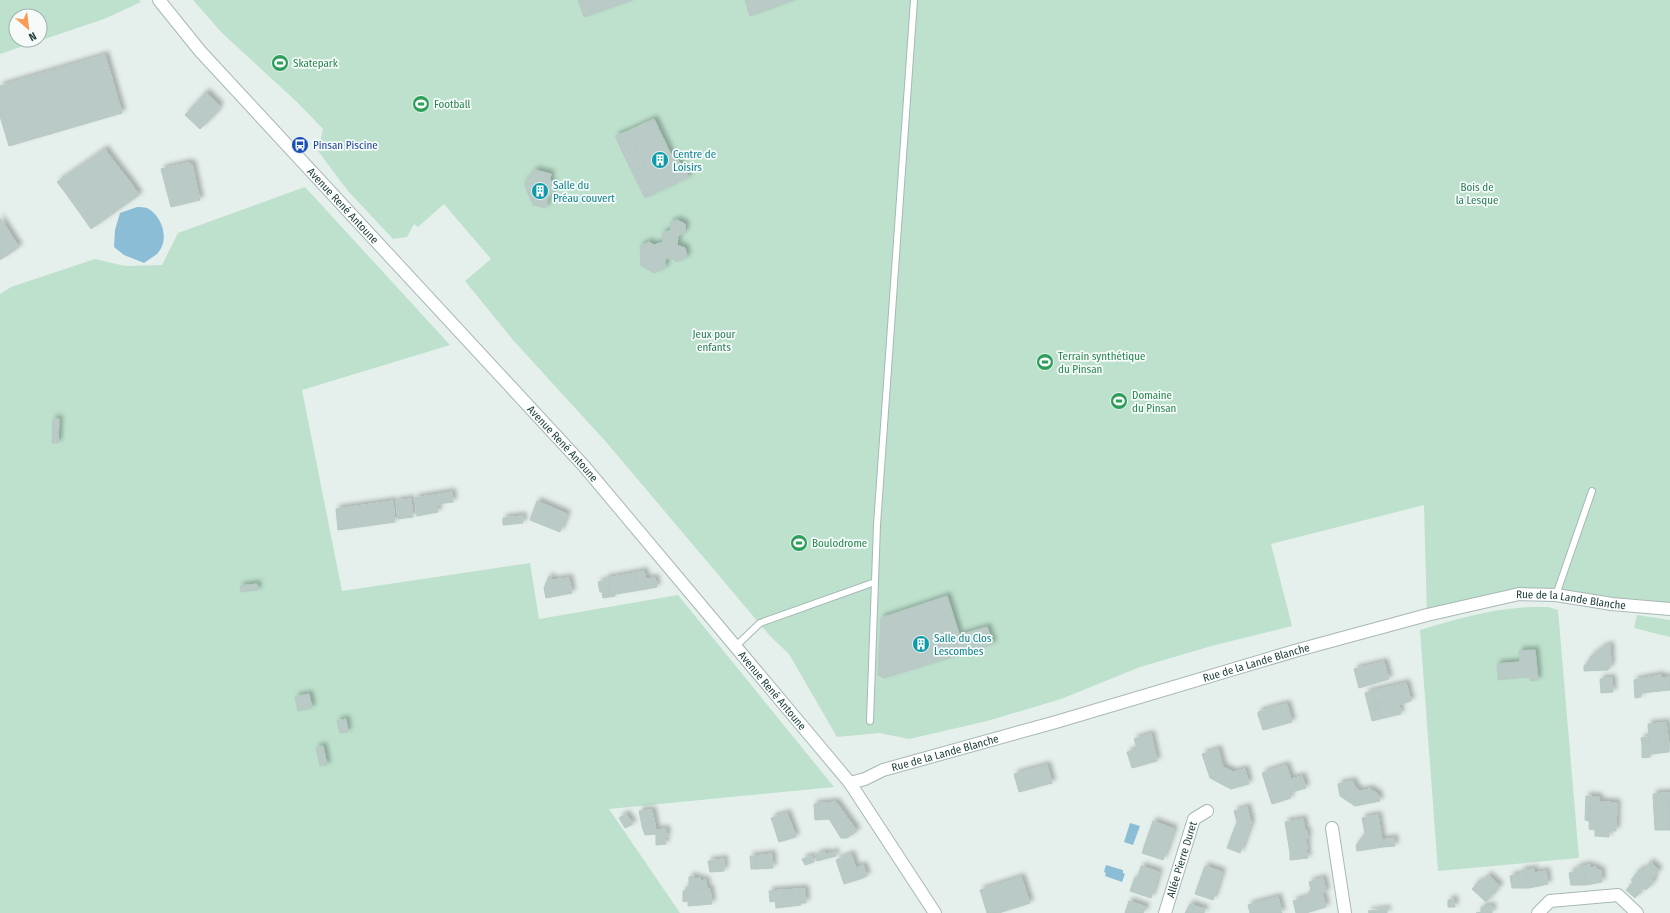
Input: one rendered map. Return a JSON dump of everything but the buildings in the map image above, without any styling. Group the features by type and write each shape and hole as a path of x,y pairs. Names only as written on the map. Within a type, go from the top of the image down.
{"street":[{"name":"Avenue René Antoune","path":"159,0 200,51 584,466 850,783 935,913"},
{"name":"Rue de la Lande Blanche","path":"850,783 865,779 883,770 1056,722 1298,650 1427,615 1519,594 1556,595 1612,604 1670,609"},
{"name":"Allée Pierre Duret","path":"1164,913 1194,820 1207,811"},
{"path":"1332,828 1345,913"},
{"path":"1538,913 1550,900 1618,895 1637,913"}],"lane":[{"path":"870,721 877,525 914,0"},
{"path":"1556,595 1592,491"},
{"path":"736,646 760,623 875,582"}],"green space":[{"path":"0,0 139,0 141,2 104,19 48,38 48,8 8,8 8,48 18,48 0,54"},
{"name":"Domaine du Pinsan","path":"193,0 1670,0 1670,612 1519,594 1427,615 1424,505 1271,544 1292,626 1215,645 1140,667 1061,699 987,721 909,739 879,733 837,737 789,654 770,636 607,443 513,340 465,281 491,259 444,204 418,227 414,224 407,237 393,239 348,191 318,151 323,129 297,102 222,33"},
{"path":"305,187 450,345 302,390 342,591 530,563 539,619 678,595 834,787 609,809 680,913 0,913 0,294 11,287 95,259 125,266 162,265 178,233"},
{"path":"1530,607 1548,607 1558,610 1579,858 1438,871 1420,630 1488,612"},
{"path":"1637,615 1670,620 1670,637 1634,628"}],"water":[{"path":"137,207 147,208 153,212 161,223 164,236 161,249 157,254 144,263 124,255 114,247 115,230 120,213"},
{"path":"1130,823 1140,826 1133,845 1124,842"},
{"path":"1106,865 1123,870 1123,873 1125,874 1122,882 1105,876 1106,873 1104,872"}],"place":[{"name":"Skatepark","path":"280,63"},
{"name":"Football","path":"421,104"},
{"name":"Pinsan Piscine","path":"300,145"},
{"name":"Centre de Loisirs","path":"660,160"},
{"name":"Salle du Préau couvert","path":"540,191"},
{"name":"Terrain synthétique du Pinsan","path":"1045,362"},
{"name":"Domaine du Pinsan","path":"1119,401"},
{"name":"Boulodrome","path":"799,543"},
{"name":"Salle du Clos Lescombes","path":"921,644"}],"park label":[{"name":"Bois de la Lesque","path":"1477,193"},
{"name":"Jeux pour enfants","path":"714,340"}]}
